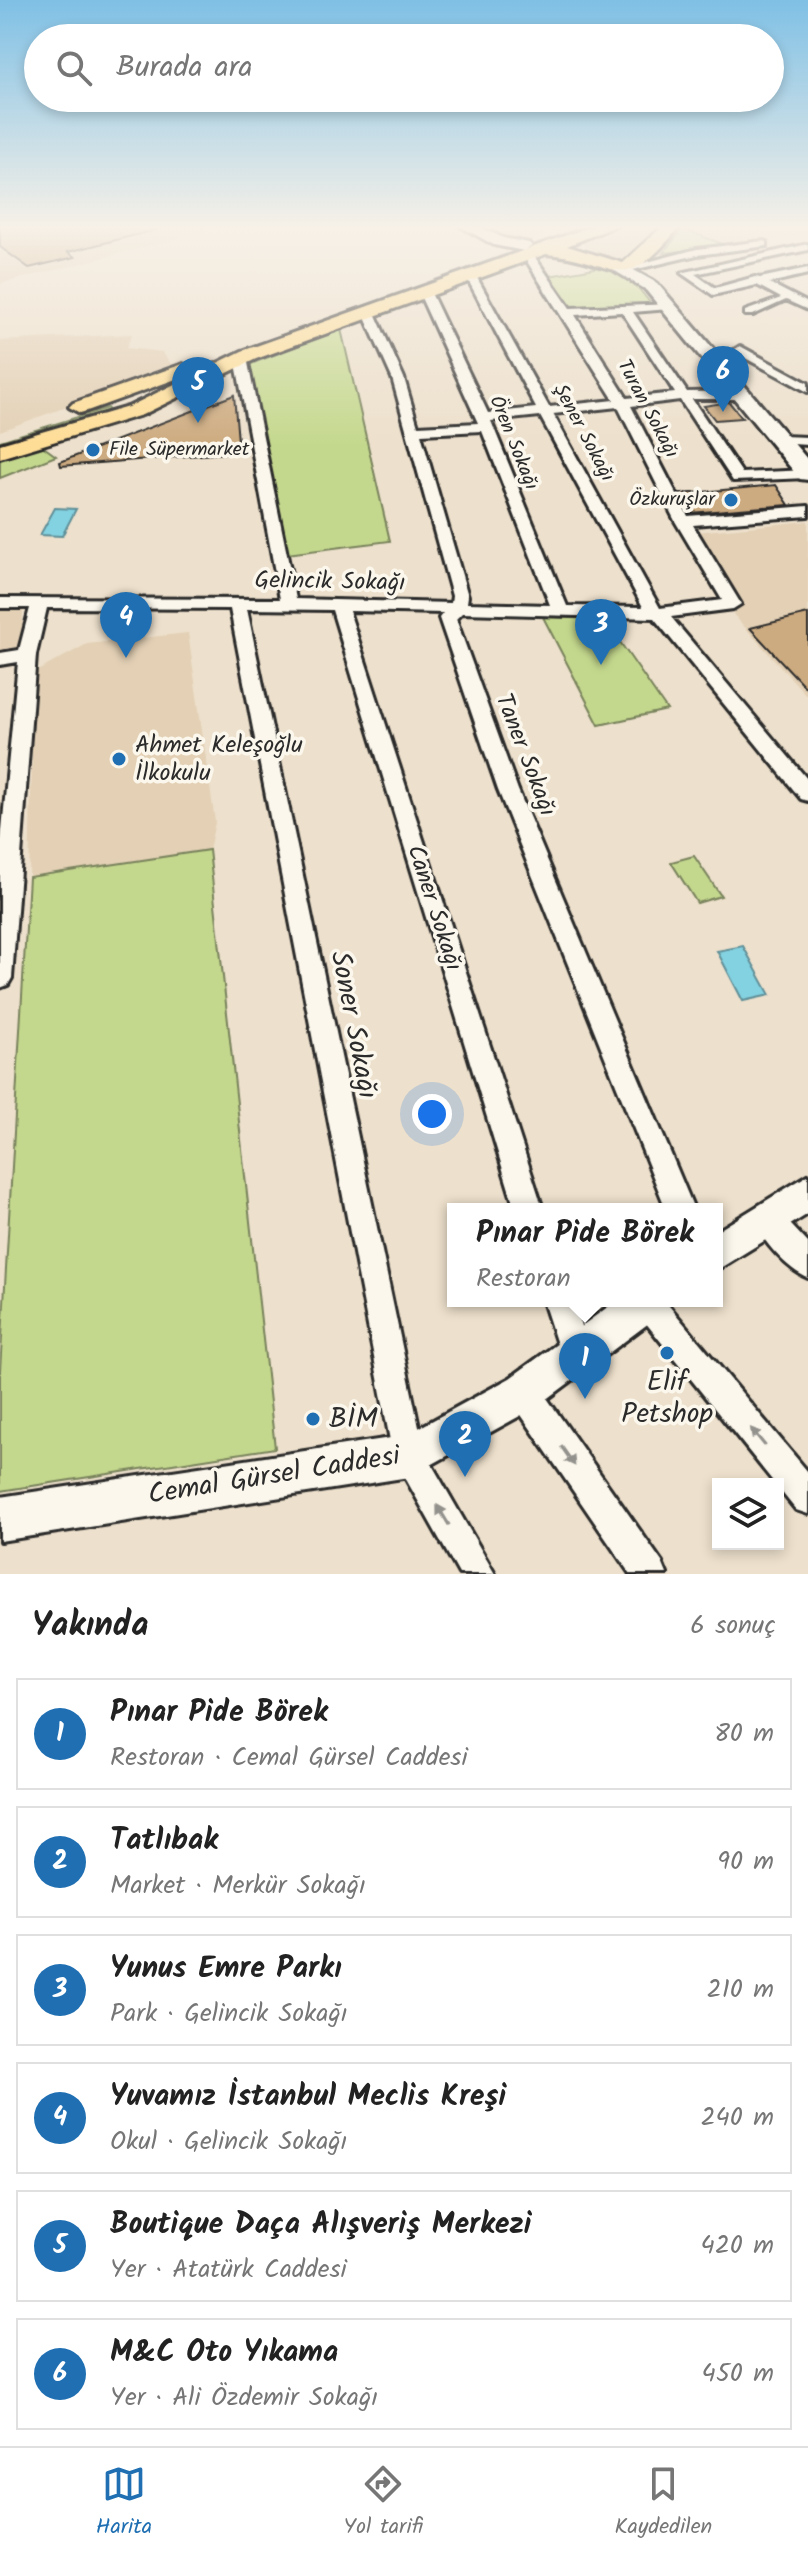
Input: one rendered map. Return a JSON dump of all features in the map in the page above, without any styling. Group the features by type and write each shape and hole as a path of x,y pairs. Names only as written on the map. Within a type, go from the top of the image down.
{"main road":[{"path":"0,435 381,298"},
{"path":"0,451 154,404 241,358 410,298"},
{"path":"662,298 808,474"},
{"path":"138,386 130,391 129,398 154,404"},
{"path":"93,402 115,407 117,409 110,419"}],"street":[{"name":"Ören Sokağı","path":"427,298 484,422 560,610"},
{"name":"Şener Sokağı","path":"484,298 657,612 808,794"},
{"name":"Turan Sokağı","path":"559,298 623,403 683,521 733,604 657,612"},
{"path":"749,313 781,298"},
{"path":"783,298 802,308"},
{"path":"567,312 669,306"},
{"path":"625,308 738,478 808,474"},
{"name":"Taner Sokağı","path":"369,313 398,378 460,596 458,608 447,618 508,790 678,1203"},
{"path":"740,350 808,388"},
{"path":"241,358 289,604"},
{"path":"413,430 683,396 741,395"},
{"path":"781,440 808,441"},
{"path":"683,521 808,511"},
{"name":"Gelincik Sokağı","path":"0,603 289,604 657,612"},
{"path":"0,978 27,655 40,603"},
{"name":"Soner Sokağı","path":"238,605 409,1456 478,1574"},
{"name":"Caner Sokağı","path":"339,606 527,1203"},
{"path":"0,659 27,655"},
{"path":"0,750 21,747"},
{"path":"723,1248 808,1193"},
{"path":"768,1221 808,1264"},
{"path":"560,1307 575,1355"},
{"name":"Cemal Gürsel Caddesi","path":"0,1519 409,1456 524,1392 639,1307"},
{"path":"652,1307 808,1498"},
{"path":"524,1392 650,1574"}],"shaded area":[{"path":"132,334 126,348 162,352 174,368 0,431 0,341"},
{"path":"808,521 808,697 733,614 736,604 696,532"},
{"path":"0,609 23,609 22,652 0,655"},
{"name":"Ahmet Keleşoğlu İlkokulu","path":"188,633 215,822 209,850 29,877 34,673 87,644"}],"green space":[{"path":"565,298 647,298 651,304 573,310"},
{"path":"341,329 390,541 287,554 248,365"},
{"path":"107,408 110,412 0,445 0,441"},
{"path":"41,445 56,456 0,478 0,459"},
{"path":"543,617 604,619 667,710 599,725"},
{"path":"209,850 275,1448 0,1491 0,1371 29,877"},
{"path":"694,856 721,896 697,903 671,862"}],"water":[{"path":"55,508 76,509 62,536 40,535"},
{"path":"743,946 770,995 743,1001 717,951"}],"building":[{"path":"234,395 239,452 61,466 60,462"},
{"path":"729,402 742,418 715,420 704,406"},
{"name":"Özkuruşlar","path":"776,485 789,505 690,513 680,494"},
{"path":"808,614 808,690 750,628"}],"place":[{"name":"M&C Oto Yıkama","path":"723,412"},
{"name":"Boutique Daça Alışveriş Merkezi","path":"198,423"},
{"name":"File Süpermarket","path":"93,450"},
{"name":"Özkuruşlar","path":"731,500"},
{"name":"Yuvamız İstanbul Meclis Kreşi","path":"126,658"},
{"name":"Yunus Emre Parkı","path":"601,665"},
{"name":"Ahmet Keleşoğlu İlkokulu","path":"119,759"},
{"name":"Elif Petshop","path":"667,1353"},
{"name":"Pınar Pide Börek","path":"585,1399"},
{"name":"BİM","path":"313,1419"},
{"name":"Tatlıbak","path":"465,1477"}]}
